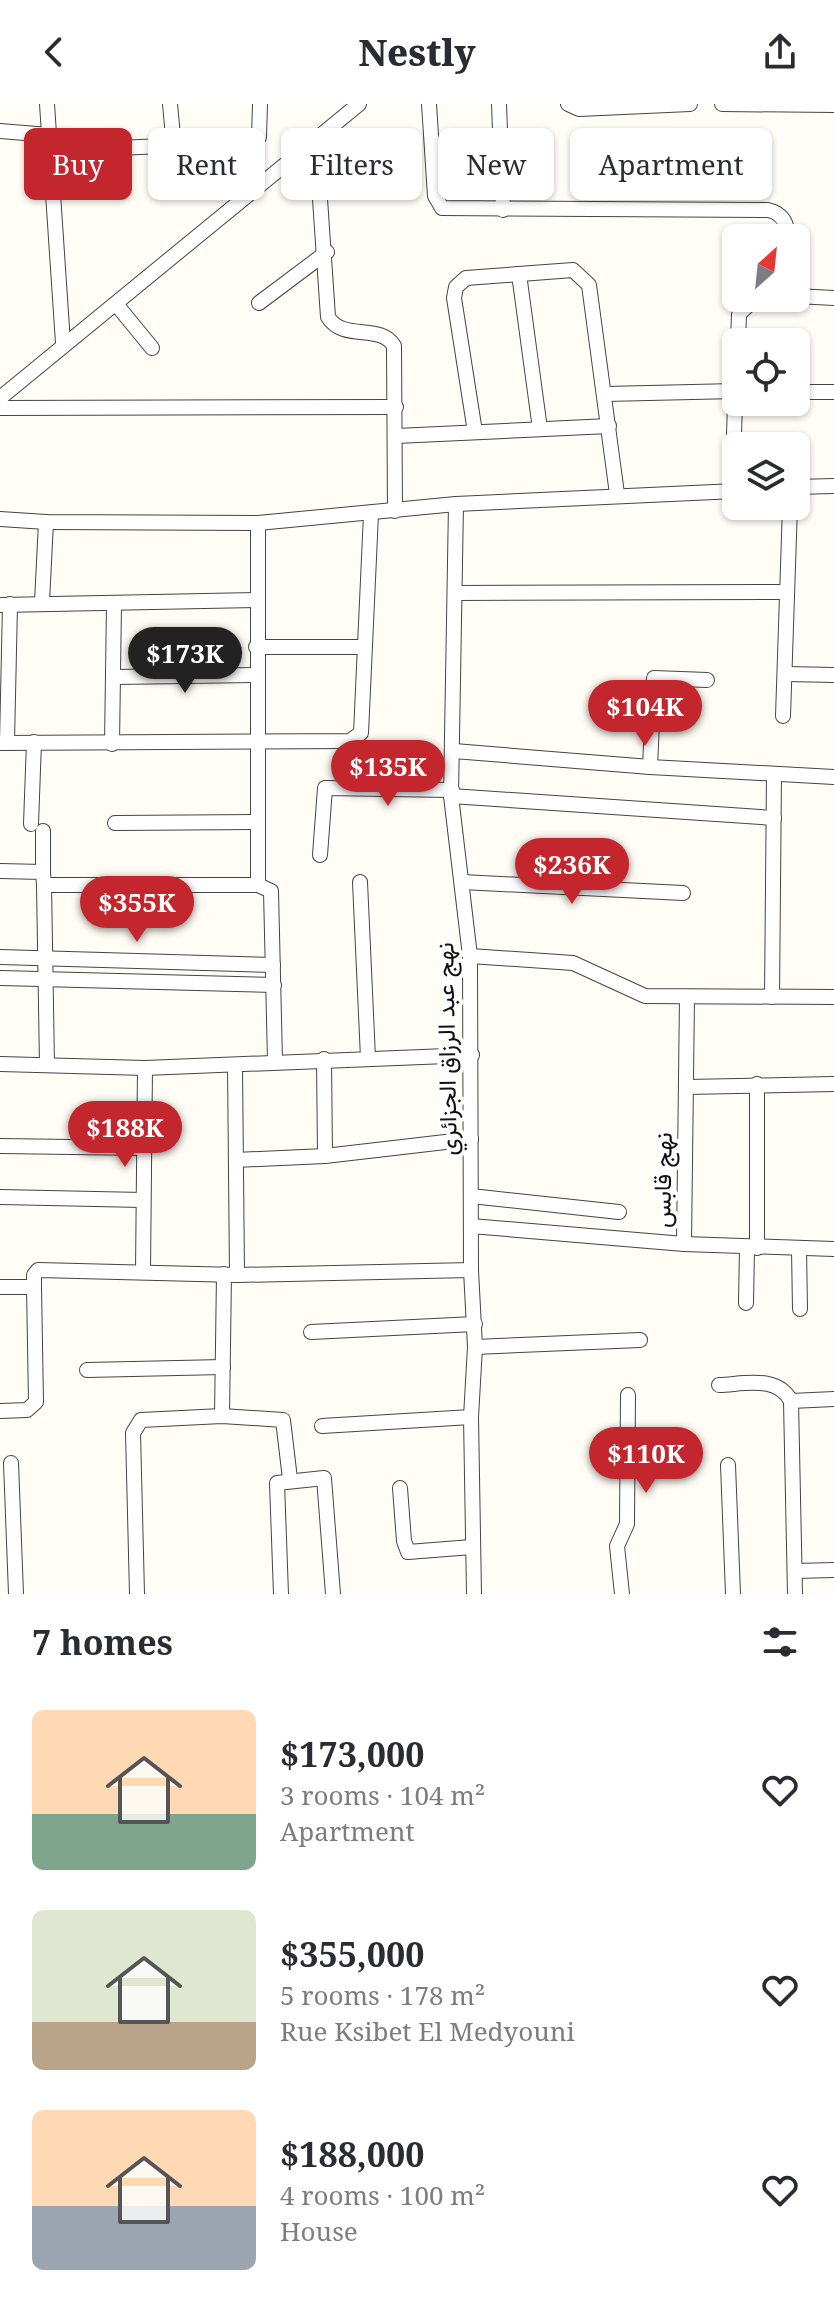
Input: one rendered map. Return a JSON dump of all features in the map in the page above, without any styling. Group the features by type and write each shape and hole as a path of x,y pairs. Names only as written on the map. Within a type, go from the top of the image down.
{"street":[{"path":"47,104 49,128"},
{"path":"170,104 172,128"},
{"path":"259,128 260,104"},
{"path":"330,128 359,104"},
{"path":"429,104 437,203 450,211 768,210 778,212 785,224"},
{"path":"499,104 503,210"},
{"path":"568,104 579,109 690,104"},
{"path":"722,104 834,105"},
{"path":"0,131 24,133"},
{"path":"0,398 63,343 116,304 281,169"},
{"path":"53,200 63,343"},
{"path":"322,200 330,321 341,330 386,337 393,342 395,511"},
{"path":"259,303 327,252"},
{"path":"475,432 454,298 456,287 466,278 573,270 589,285 617,494"},
{"path":"519,274 540,429"},
{"path":"810,297 834,298"},
{"path":"116,304 152,348"},
{"path":"605,394 722,391"},
{"path":"810,392 834,392"},
{"path":"0,408 396,407"},
{"path":"396,436 609,426"},
{"path":"810,487 834,486"},
{"path":"0,519 258,523 456,504 722,491"},
{"name":"نهج عبد الرزاق الجزائري","path":"456,504 452,793 470,956 471,1270 475,1324 471,1417 474,1594"},
{"path":"256,600 5,604 4,743 255,743 350,741 359,736 371,514"},
{"path":"783,716 790,520"},
{"path":"42,602 46,522"},
{"path":"258,523 255,743 258,885"},
{"path":"456,593 787,592"},
{"path":"112,744 114,604"},
{"path":"256,647 364,647"},
{"path":"786,674 834,675"},
{"path":"114,677 257,675"},
{"path":"650,767 654,678 707,680"},
{"path":"34,742 37,828 44,878 47,1065"},
{"path":"454,751 650,767 834,777"},
{"path":"772,997 774,774"},
{"path":"320,855 325,788 452,793 774,818"},
{"path":"115,823 256,822"},
{"path":"0,871 44,878 266,886 271,891 275,1061"},
{"path":"360,882 368,1058"},
{"path":"462,882 683,893"},
{"path":"470,956 573,963 636,995 834,997"},
{"path":"0,957 273,965"},
{"path":"0,978 274,985"},
{"name":"نهج قابس","path":"471,1226 684,1244 687,997"},
{"path":"0,1064 145,1068 472,1055"},
{"path":"324,1059 325,1156"},
{"path":"222,1416 236,1160 235,1065"},
{"path":"143,1271 145,1068"},
{"path":"746,1303 752,1248 757,1084"},
{"path":"686,1087 834,1084"},
{"path":"236,1160 325,1156 471,1139"},
{"path":"0,1146 144,1148"},
{"path":"471,1196 619,1212"},
{"path":"0,1197 143,1200"},
{"path":"684,1244 834,1249"},
{"path":"799,1249 800,1309"},
{"path":"0,1411 27,1410 36,1402 34,1275 38,1270 231,1274 471,1270"},
{"path":"0,1287 34,1287"},
{"path":"311,1332 475,1324"},
{"path":"475,1347 640,1340"},
{"path":"87,1370 223,1367"},
{"path":"719,1385 774,1384 785,1389 791,1401 795,1594"},
{"path":"622,1594 617,1546 627,1524 628,1395"},
{"path":"791,1401 834,1399"},
{"path":"137,1594 135,1425 141,1420 222,1416 283,1420 290,1479"},
{"path":"322,1426 471,1417"},
{"path":"11,1463 16,1594"},
{"path":"728,1465 733,1594"},
{"path":"281,1594 276,1491 277,1483 290,1479 326,1480 333,1594"},
{"path":"400,1488 404,1541 408,1552 472,1547"},
{"path":"795,1571 834,1570"}]}
